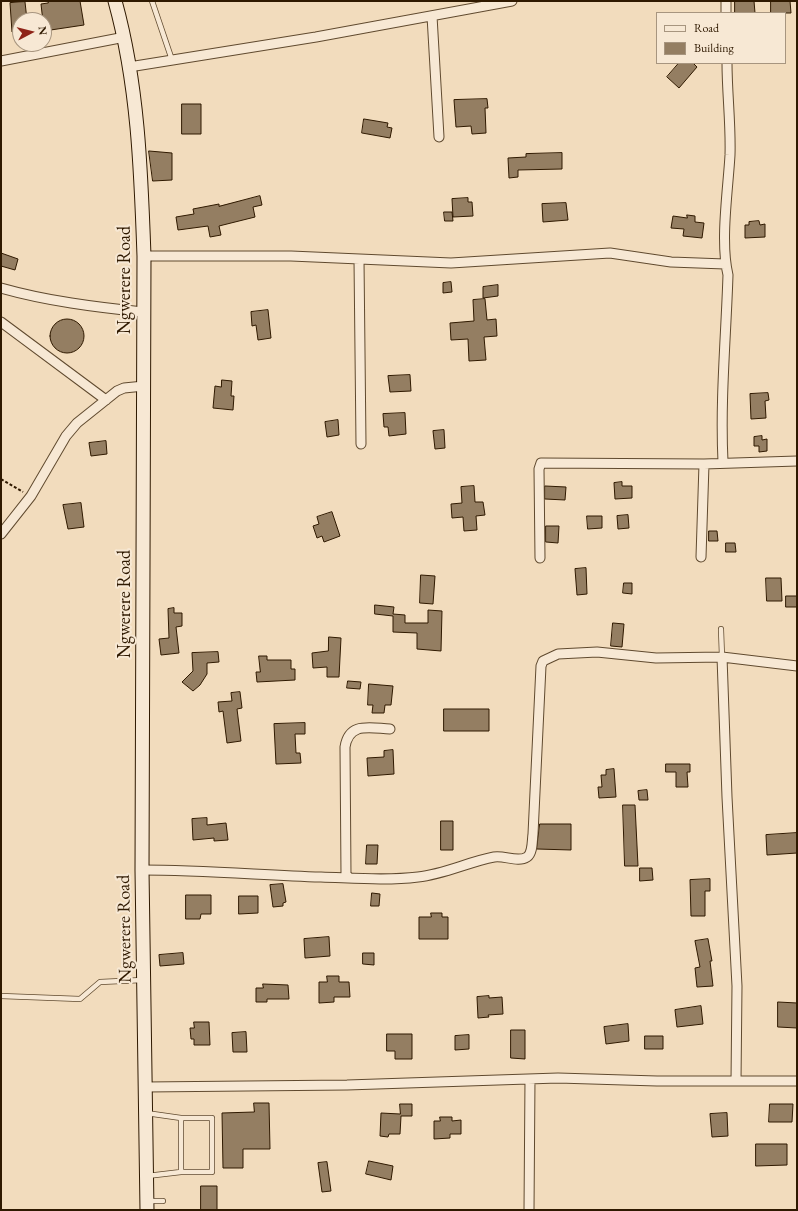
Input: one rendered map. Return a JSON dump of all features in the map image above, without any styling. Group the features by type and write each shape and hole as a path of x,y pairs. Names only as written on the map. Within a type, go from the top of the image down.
{"main road":[{"name":"Ngwerere Road","path":"115,1 125,37 136,113 141,161 144,256 142,870 147,1206"}],"street":[{"path":"129,67 512,1"},
{"path":"726,1 726,12"},
{"path":"432,16 439,136"},
{"path":"1,61 125,37"},
{"path":"723,462 721,415 728,275 725,264 730,153 727,64"},
{"path":"144,256 291,256 451,263 610,253 671,262 725,264"},
{"path":"359,260 361,444"},
{"path":"1,288 28,296 88,306 143,312"},
{"path":"1,322 106,400"},
{"path":"1,534 31,496 66,436 77,423 124,388 144,386"},
{"path":"540,558 539,469 541,463 704,464 723,462 797,461"},
{"path":"701,557 704,464"},
{"path":"142,870 196,870 350,878 418,877 445,873 465,864 496,856 521,859 528,856 531,851 533,834 538,713 541,666 543,660 558,654 597,652 656,658 722,657 797,666"},
{"path":"722,657 736,986 736,1081"},
{"path":"350,878 346,875 345,747 347,737 351,731 360,728 390,729"},
{"path":"529,1210 530,1079"},
{"path":"146,1087 347,1085 530,1079 797,1081"}],"lane":[{"path":"152,1 172,60"},
{"path":"721,630 722,657"},
{"path":"1,996 80,999 100,982 144,980"},
{"path":"146,1113 181,1118 212,1118 212,1172 181,1172 146,1176"},
{"path":"181,1118 181,1172"},
{"path":"147,1206 163,1201"}],"path":[{"path":"1,479 31,496"}],"building":[{"path":"48,1 80,1 84,25 52,30 52,12 42,12 41,4 48,3"},
{"path":"735,1 754,1 755,12 735,12"},
{"path":"771,1 790,1 791,13 771,12"},
{"path":"25,2 26,12 12,12 12,32 10,3"},
{"path":"678,64 694,64 697,67 679,88 667,77"},
{"path":"487,99 488,108 485,108 486,133 472,134 471,126 456,127 454,100"},
{"path":"182,104 201,104 201,134 182,134"},
{"path":"364,119 388,123 387,127 392,128 390,138 362,133"},
{"path":"149,151 172,153 172,180 153,181"},
{"path":"562,153 562,169 518,170 518,177 509,178 508,158 526,157 526,154"},
{"path":"260,196 262,205 253,207 255,217 219,226 221,235 210,237 208,226 178,230 176,217 194,214 193,209 219,204 219,206"},
{"path":"468,198 468,202 472,202 473,216 453,217 452,199"},
{"path":"566,203 568,220 543,222 542,204"},
{"path":"444,212 452,212 453,221 445,221"},
{"path":"687,215 695,216 695,222 704,223 702,238 683,236 684,229 671,228 673,216 687,218"},
{"path":"759,221 760,225 765,224 765,237 745,238 745,225 749,225 749,222"},
{"path":"1,253 18,259 15,270 1,266"},
{"path":"451,282 452,292 443,293 443,283"},
{"path":"498,285 498,296 483,298 483,287"},
{"path":"485,299 487,320 496,319 497,336 484,337 486,360 469,361 468,339 451,340 450,323 474,321 473,300"},
{"path":"268,310 271,338 258,340 256,325 252,326 251,312"},
{"path":"70,319 79,324 83,329 83,343 79,348 74,352 64,353 60,352 51,343 50,333 51,329 60,320"},
{"path":"410,375 411,391 390,392 388,376"},
{"path":"222,380 232,381 231,396 234,396 233,410 213,408 215,386 221,387"},
{"path":"768,393 769,400 765,401 766,418 751,419 750,394"},
{"path":"405,413 406,434 389,436 388,427 384,427 383,414"},
{"path":"338,420 339,435 327,437 325,422"},
{"path":"444,430 445,448 435,449 433,431"},
{"path":"762,436 762,440 767,439 767,451 759,452 759,446 754,446 754,437"},
{"path":"106,441 107,454 91,456 89,443"},
{"path":"622,482 622,486 632,486 632,498 615,499 614,483"},
{"path":"474,486 475,502 483,502 485,515 476,516 477,530 464,531 463,517 452,518 451,504 462,503 461,487"},
{"path":"545,486 566,487 565,500 545,499"},
{"path":"81,503 84,527 68,529 63,505"},
{"path":"332,512 340,536 324,542 322,536 317,538 313,526 319,524 317,517"},
{"path":"628,515 629,528 618,529 617,516"},
{"path":"587,516 602,516 602,528 588,529"},
{"path":"546,526 559,526 558,543 546,542"},
{"path":"709,531 717,531 718,541 709,541"},
{"path":"726,543 735,543 736,552 726,552"},
{"path":"586,568 587,594 577,595 575,569"},
{"path":"421,575 435,576 433,604 420,603"},
{"path":"766,578 781,578 782,601 767,601"},
{"path":"624,583 632,583 632,594 623,593"},
{"path":"786,596 797,596 797,607 786,607"},
{"path":"375,605 394,607 393,614 405,615 405,623 428,623 428,610 442,611 441,651 417,649 417,633 393,632 393,616 375,614"},
{"path":"174,608 174,613 182,613 182,626 176,627 179,653 161,655 159,639 169,638 168,609"},
{"path":"613,623 624,624 622,647 611,646"},
{"path":"329,637 341,638 339,677 327,677 327,667 313,668 312,653 328,651"},
{"path":"218,652 219,662 207,663 207,674 200,685 193,691 182,682 193,671 192,653"},
{"path":"259,656 267,656 267,660 291,660 291,669 295,669 295,680 257,682 256,672 260,672"},
{"path":"348,681 361,682 360,689 347,688"},
{"path":"369,684 393,686 391,705 385,705 384,713 372,713 373,705 368,705"},
{"path":"240,692 242,708 237,709 241,741 227,743 223,711 219,712 218,702 232,701 231,693"},
{"path":"444,709 489,709 489,731 444,731"},
{"path":"305,723 305,734 295,734 296,753 300,753 301,763 276,764 274,724"},
{"path":"393,750 394,774 368,776 367,758 384,757 384,751"},
{"path":"666,764 690,764 690,772 687,772 688,787 676,787 676,772 666,772"},
{"path":"614,769 616,797 599,798 598,787 602,787 601,775 606,775 606,770"},
{"path":"647,790 648,800 639,800 638,791"},
{"path":"623,805 635,805 638,866 625,866"},
{"path":"207,818 207,825 226,823 228,840 214,841 214,838 193,840 192,819"},
{"path":"441,821 453,821 453,850 441,850"},
{"path":"540,824 571,824 571,850 537,849"},
{"path":"797,833 797,853 767,855 766,835"},
{"path":"367,845 378,845 377,864 366,864"},
{"path":"640,868 652,868 653,880 640,881"},
{"path":"710,879 710,891 705,891 705,916 691,916 690,880"},
{"path":"283,884 286,902 283,903 283,906 273,907 270,885"},
{"path":"372,893 380,894 379,906 371,906"},
{"path":"186,895 211,895 211,914 201,914 200,919 186,919"},
{"path":"239,896 258,896 258,913 239,914"},
{"path":"431,913 442,913 442,917 448,917 448,939 419,939 419,917 431,917"},
{"path":"329,937 330,956 305,958 304,939"},
{"path":"708,939 712,961 710,961 713,986 697,987 695,968 700,967 695,941"},
{"path":"183,953 184,964 160,966 159,955"},
{"path":"363,953 374,953 374,965 363,964"},
{"path":"327,976 339,976 339,982 349,982 350,997 334,997 334,1002 319,1003 319,982 327,982"},
{"path":"263,984 288,985 289,999 267,999 267,1002 256,1002 256,988 263,988"},
{"path":"489,996 489,998 502,997 503,1014 488,1015 489,1017 478,1018 477,997"},
{"path":"778,1002 797,1003 797,1028 778,1027"},
{"path":"701,1006 703,1024 677,1027 675,1010"},
{"path":"194,1022 209,1022 210,1045 194,1045 194,1039 191,1039 190,1028 194,1028"},
{"path":"628,1024 629,1041 606,1044 604,1027"},
{"path":"511,1030 525,1030 525,1059 511,1058"},
{"path":"246,1032 247,1052 233,1052 232,1033"},
{"path":"387,1034 412,1034 412,1059 395,1059 395,1051 387,1051"},
{"path":"469,1035 469,1049 455,1050 455,1036"},
{"path":"645,1036 663,1036 663,1049 645,1049"},
{"path":"254,1103 269,1103 270,1149 243,1149 243,1168 223,1168 222,1113 254,1112"},
{"path":"400,1104 412,1104 412,1116 401,1116 400,1134 389,1134 388,1137 380,1136 381,1113 400,1114"},
{"path":"770,1104 793,1104 792,1122 769,1122"},
{"path":"727,1113 728,1136 712,1137 710,1114"},
{"path":"440,1117 452,1117 452,1121 461,1120 461,1134 450,1134 450,1138 434,1139 434,1121 440,1121"},
{"path":"756,1144 787,1144 787,1165 756,1166"},
{"path":"369,1161 393,1166 391,1180 366,1174"},
{"path":"327,1162 331,1191 322,1192 318,1163"},
{"path":"201,1186 217,1186 217,1210 201,1210"}]}
